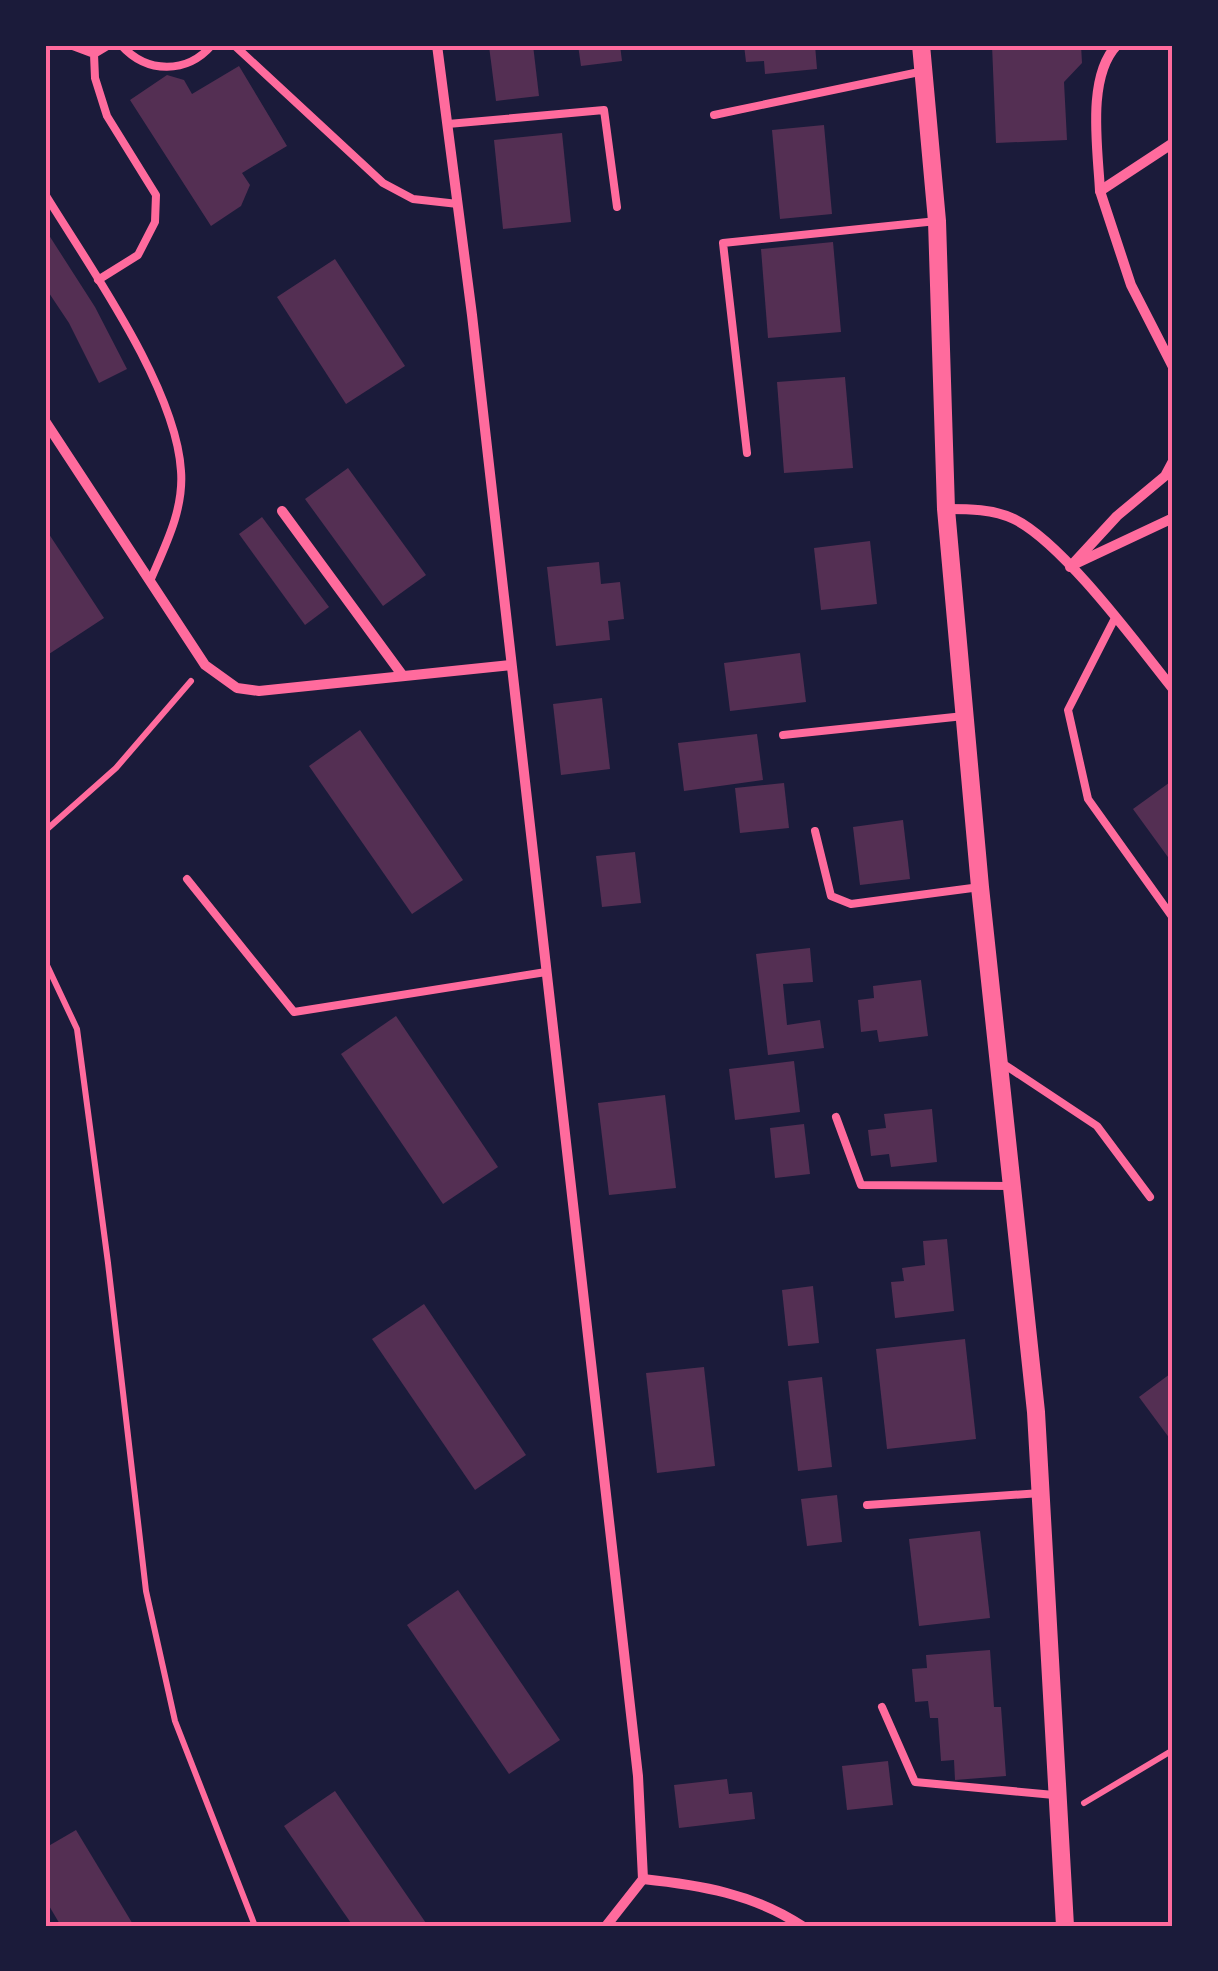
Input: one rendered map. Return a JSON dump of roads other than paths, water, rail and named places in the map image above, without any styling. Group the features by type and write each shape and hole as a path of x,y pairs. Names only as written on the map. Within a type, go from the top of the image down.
{"street":[{"path":"437,45 638,1776 643,1879 606,1926"},
{"path":"921,45 936,221 946,509 1041,1493 1065,1926"},
{"path":"1118,45 1110,53 1097,97 1100,191 1131,285 1173,368"},
{"path":"1100,191 1173,144"},
{"path":"45,421 205,665 237,688 259,690 511,665"},
{"path":"1070,567 1118,516 1165,476 1173,461"},
{"path":"946,509 980,510 1014,519 1031,529 1070,567 1173,689"},
{"path":"282,510 402,676"},
{"path":"1070,567 1173,518"},
{"path":"643,1879 725,1892 755,1901 802,1926"}],"lane":[{"path":"70,45 94,54"},
{"path":"94,54 109,45"},
{"path":"121,45 138,61 176,68 195,61 212,45"},
{"path":"234,45 383,182 413,199 458,204"},
{"path":"94,54 95,78 107,116 156,195 155,222 138,255 98,280"},
{"path":"714,115 924,71"},
{"path":"448,124 604,110 618,207"},
{"path":"45,194 133,338 166,407 181,470 176,521 150,581"},
{"path":"747,452 723,243 936,221"},
{"path":"1115,618 1068,710 1088,800 1173,918"},
{"path":"783,735 964,716"},
{"path":"814,832 832,896 850,904 980,887"},
{"path":"187,880 294,1012 546,972"},
{"path":"998,1060 1098,1126 1150,1197"},
{"path":"836,1117 861,1186 1013,1186"},
{"path":"867,1505 1041,1493"},
{"path":"882,1707 915,1782 1059,1796"}]}
